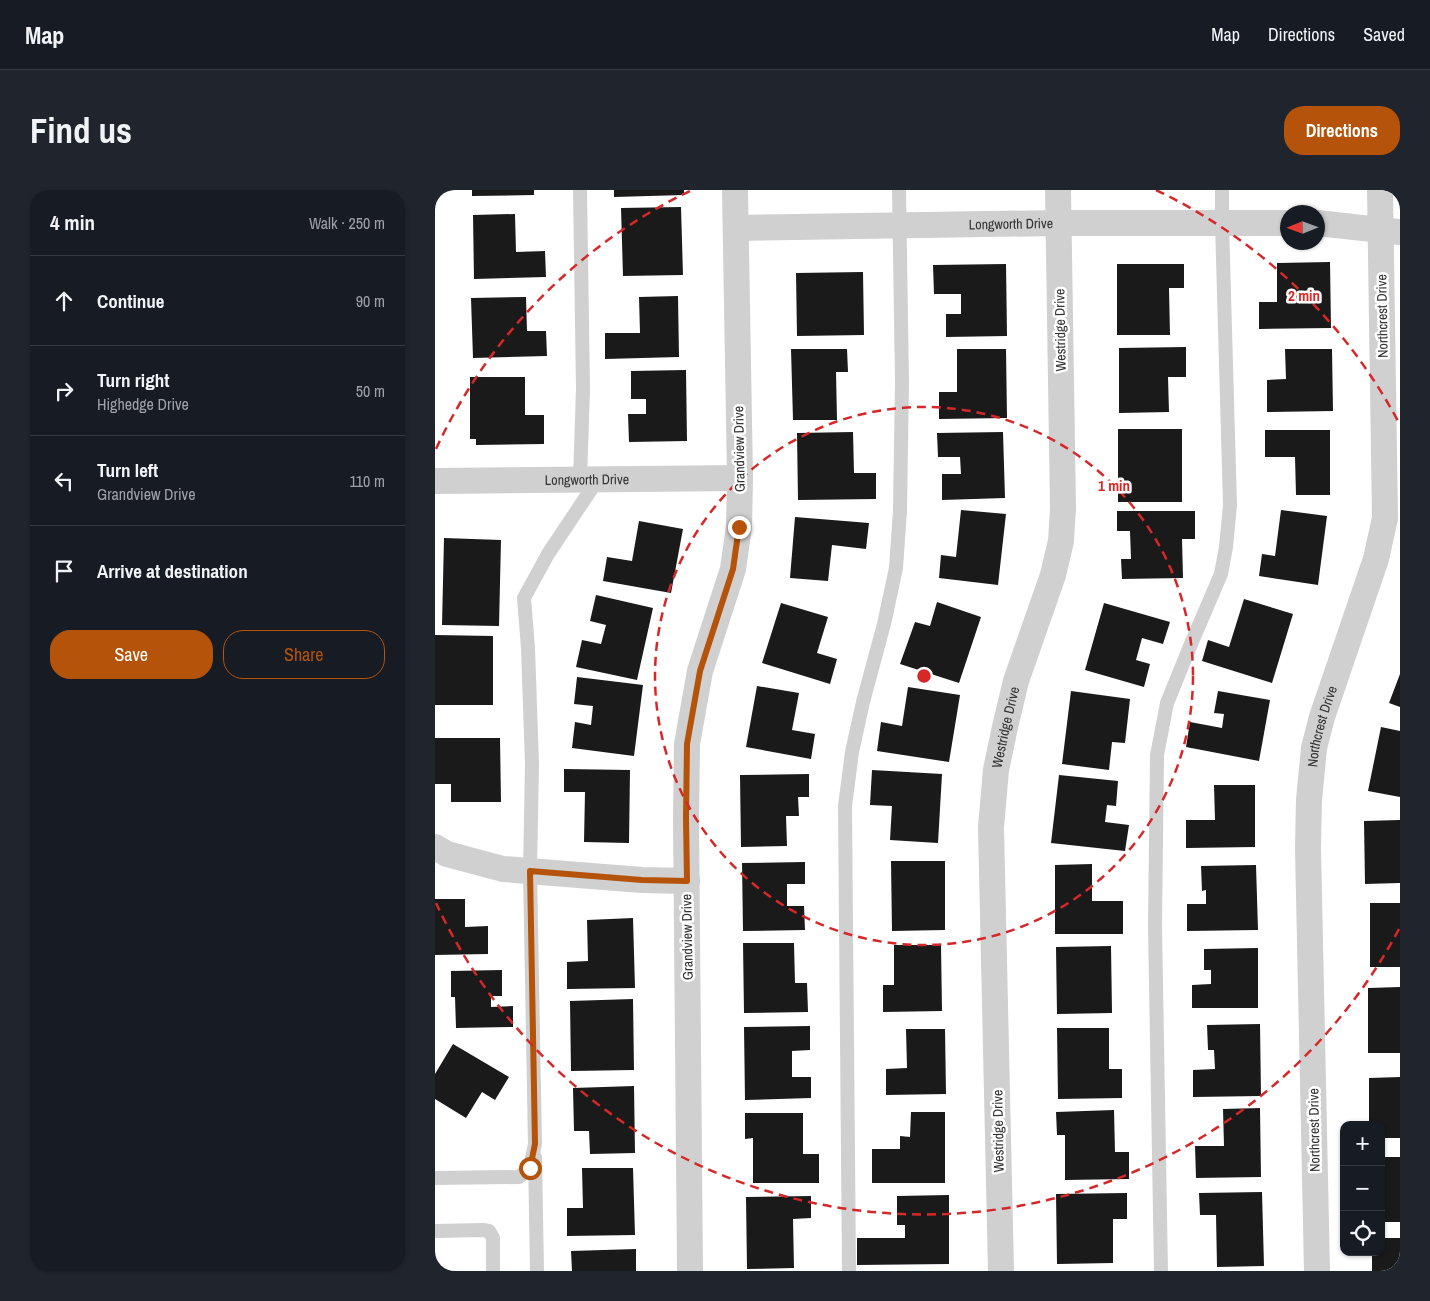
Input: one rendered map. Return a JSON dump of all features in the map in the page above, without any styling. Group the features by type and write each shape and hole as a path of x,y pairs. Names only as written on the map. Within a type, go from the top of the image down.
{"street":[{"name":"Grandview Drive","path":"690,1271 687,744 700,671 733,569 739,527 740,478 735,190"},
{"name":"Westridge Drive","path":"1001,1271 991,827 996,770 1016,681 1053,575 1061,540 1063,508 1058,190"},
{"name":"Northcrest Drive","path":"1317,1271 1308,848 1309,800 1314,748 1322,717 1376,559 1385,518 1390,231 1380,190"},
{"name":"Longworth Drive","path":"735,228 1058,223 1280,223"},
{"path":"1325,224 1390,231"},
{"name":"Longworth Drive","path":"435,481 740,478"},
{"path":"435,847 447,854 503,869 642,880 687,881"}],"lane":[{"path":"537,1271 530,871 532,764 528,648 524,598 589,480 583,389 580,190"},
{"path":"849,1271 845,806 852,752 863,702 885,624 896,568 900,511 902,382 899,190"},
{"path":"1161,1271 1155,926 1157,755 1167,703 1221,574 1226,547 1230,505 1222,190"},
{"path":"435,1178 519,1177 530,1168 535,1144"},
{"path":"435,1231 489,1231 493,1238 493,1271"}],"building":[{"path":"472,190 534,190 534,195 472,196"},
{"path":"614,190 684,190 684,195 614,197"},
{"path":"681,207 683,275 623,276 621,208"},
{"path":"515,214 516,252 545,251 546,277 474,279 473,215"},
{"path":"1330,262 1331,328 1259,329 1259,302 1277,302 1277,263"},
{"path":"1006,264 1007,336 946,337 946,314 961,314 961,294 934,294 933,265"},
{"path":"1117,264 1184,264 1184,288 1169,288 1170,335 1117,335"},
{"path":"863,272 864,335 797,336 796,273"},
{"path":"678,296 679,357 605,359 605,333 640,333 639,297"},
{"path":"526,297 527,331 546,331 547,356 473,358 471,298"},
{"path":"1186,347 1186,377 1168,377 1169,412 1119,413 1119,348"},
{"path":"791,349 847,349 848,372 836,372 837,420 793,420"},
{"path":"957,349 1006,349 1007,418 939,419 939,392 957,392"},
{"path":"1285,349 1332,349 1333,411 1267,412 1267,380 1286,379"},
{"path":"686,370 687,441 629,442 628,414 646,414 646,399 631,399 631,371"},
{"path":"470,377 525,377 525,415 544,415 544,444 476,445 476,439 470,439"},
{"path":"1118,429 1182,429 1182,502 1118,502"},
{"path":"1265,430 1330,430 1330,495 1296,495 1295,457 1265,457"},
{"path":"853,432 854,473 876,473 876,499 798,500 797,433"},
{"path":"1003,432 1005,498 942,500 942,474 961,474 960,457 938,457 937,433"},
{"path":"961,510 1006,514 998,585 939,578 941,555 956,557"},
{"path":"1281,510 1327,516 1318,585 1259,576 1262,554 1275,556"},
{"path":"1117,511 1195,511 1195,539 1182,539 1183,578 1122,579 1121,559 1131,559 1130,531 1117,531"},
{"path":"795,517 869,523 866,549 832,545 828,581 790,578"},
{"path":"639,521 683,529 671,593 603,581 607,557 632,561"},
{"path":"444,538 501,540 499,626 442,625"},
{"path":"596,595 653,608 637,680 576,667 582,640 601,644 606,625 590,621"},
{"path":"1244,599 1293,614 1272,683 1202,661 1208,640 1229,647"},
{"path":"937,602 981,617 959,683 900,664 915,622 930,626"},
{"path":"781,603 828,617 817,653 837,659 830,684 762,663"},
{"path":"1104,603 1170,622 1163,644 1142,638 1136,660 1150,664 1144,687 1085,670"},
{"path":"435,635 493,636 493,705 435,705"},
{"path":"1400,674 1400,707 1389,703"},
{"path":"577,677 643,685 634,756 572,748 575,722 591,725 593,706 574,704"},
{"path":"757,686 799,693 792,730 815,734 811,759 746,747"},
{"path":"908,687 960,695 949,762 877,751 881,722 902,726"},
{"path":"1071,691 1130,699 1125,743 1112,742 1109,770 1062,764"},
{"path":"1218,691 1270,700 1259,761 1186,747 1190,722 1222,728 1224,714 1214,713"},
{"path":"1381,727 1400,731 1400,797 1368,791"},
{"path":"435,738 500,738 501,802 451,802 451,784 435,784"},
{"path":"564,769 630,770 629,843 584,842 585,792 564,792"},
{"path":"872,770 942,774 938,843 890,840 892,806 870,805"},
{"path":"809,774 809,797 798,797 799,816 786,816 787,846 741,847 740,775"},
{"path":"1059,775 1118,781 1116,806 1107,805 1105,822 1129,825 1125,851 1051,843"},
{"path":"1214,785 1255,785 1255,847 1186,848 1186,820 1215,820"},
{"path":"1400,820 1400,883 1365,884 1364,821"},
{"path":"891,861 945,861 945,930 892,931"},
{"path":"805,862 805,884 787,884 787,906 804,906 805,930 743,931 742,863"},
{"path":"1092,864 1092,901 1123,901 1123,934 1055,934 1055,865"},
{"path":"1256,865 1258,930 1187,931 1187,904 1206,904 1206,890 1202,891 1201,866"},
{"path":"435,899 465,899 465,927 488,926 488,954 435,955"},
{"path":"1370,903 1400,903 1400,967 1370,967"},
{"path":"633,918 635,988 567,989 567,962 588,961 587,920"},
{"path":"743,943 794,943 795,983 807,983 808,1012 744,1013"},
{"path":"894,945 941,945 942,1011 883,1012 883,985 894,985"},
{"path":"1111,946 1112,1013 1057,1014 1056,947"},
{"path":"1258,948 1258,1008 1192,1008 1192,985 1211,984 1211,970 1204,970 1204,949"},
{"path":"502,970 502,996 491,996 491,1007 513,1006 513,1027 456,1028 455,997 451,997 451,971"},
{"path":"1400,987 1400,1053 1368,1053 1368,988"},
{"path":"633,999 634,1070 571,1071 570,1001"},
{"path":"1260,1024 1261,1096 1193,1097 1193,1070 1215,1069 1214,1050 1208,1050 1207,1025"},
{"path":"810,1026 810,1050 792,1051 792,1077 811,1077 811,1098 745,1100 744,1027"},
{"path":"1057,1028 1109,1028 1109,1069 1122,1069 1122,1098 1058,1099"},
{"path":"906,1029 945,1029 946,1094 886,1095 886,1069 907,1068"},
{"path":"453,1044 509,1077 495,1100 482,1092 466,1118 435,1099 435,1074"},
{"path":"1400,1077 1400,1138 1385,1138 1385,1121 1369,1121 1369,1078"},
{"path":"634,1086 635,1153 590,1154 589,1131 574,1131 573,1088"},
{"path":"1260,1108 1261,1177 1196,1178 1195,1146 1224,1146 1223,1109"},
{"path":"1114,1110 1115,1152 1129,1152 1129,1179 1065,1180 1065,1135 1057,1135 1056,1112"},
{"path":"911,1112 945,1112 945,1183 872,1183 872,1149 900,1149 900,1136 910,1137"},
{"path":"745,1113 803,1113 803,1154 819,1154 819,1183 753,1183 753,1138 745,1139"},
{"path":"1385,1157 1400,1157 1400,1222 1385,1222"},
{"path":"582,1168 633,1168 635,1235 567,1236 567,1208 583,1208"},
{"path":"1262,1192 1264,1266 1217,1267 1216,1215 1200,1215 1199,1193"},
{"path":"1127,1193 1127,1219 1113,1219 1113,1263 1057,1264 1056,1194"},
{"path":"949,1195 949,1264 857,1265 857,1238 905,1238 905,1225 897,1225 897,1196"},
{"path":"811,1196 811,1218 793,1219 794,1268 747,1269 746,1197"},
{"path":"1385,1238 1400,1238 1400,1271 1372,1271 1372,1256 1385,1256"},
{"path":"636,1249 636,1271 572,1271 571,1251"}],"route":[{"path":"530,1168 535,1144 530,871 642,880 687,881 687,744 700,671 733,569 739,527"}]}
